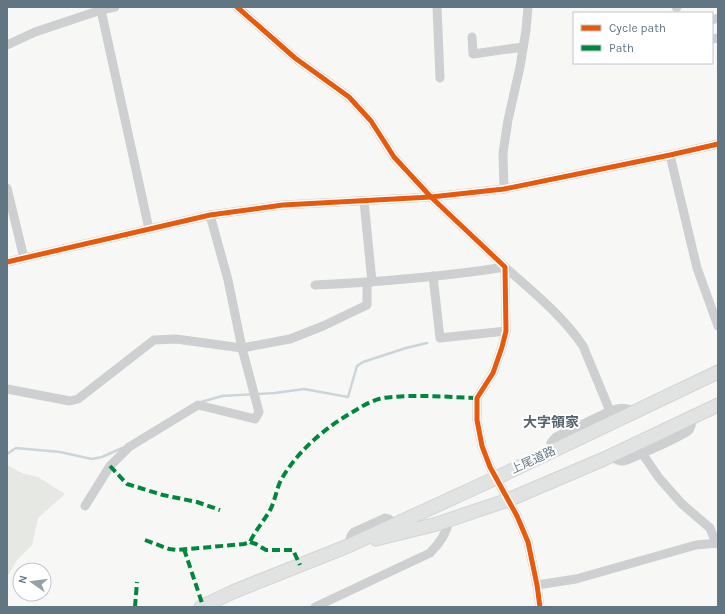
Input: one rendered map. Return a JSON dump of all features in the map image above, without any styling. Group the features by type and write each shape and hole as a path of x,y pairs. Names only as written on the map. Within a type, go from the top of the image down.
{"highway":[{"name":"上尾道路","path":"201,607 256,582 348,546 393,524 496,478 718,372"},
{"name":"上尾道路","path":"348,546 449,520 508,500 612,456 718,405"}],"street":[{"path":"7,45 35,32 114,7"},
{"path":"237,7 255,21 295,58 349,97 371,121 394,157 431,197 547,305 577,337 583,346 610,411"},
{"path":"437,7 440,78"},
{"path":"504,189 503,153 526,30 528,7"},
{"path":"101,10 149,229"},
{"path":"472,37 473,54 523,47"},
{"path":"7,262 210,215 283,205 431,197 504,189 718,144"},
{"path":"670,155 697,268 718,326"},
{"path":"7,188 24,258"},
{"path":"7,389 70,401 78,399 154,340 176,339 242,348 290,339 323,326 367,304 370,282 364,201"},
{"path":"85,506 110,466 128,447 198,405 255,418 259,412 242,348 228,280 210,215"},
{"path":"315,285 370,282 505,267"},
{"path":"505,267 506,331 493,373 477,398 477,420 482,446 490,467 517,516 528,542 540,607"},
{"path":"433,276 440,338 506,331"},
{"path":"549,453 551,443 556,437 610,411 623,408 631,410 634,413"},
{"path":"612,456 617,460 628,460 688,431 691,427 692,418"},
{"path":"537,585 576,579 696,545 717,543 710,528 682,504 658,478 642,453"},
{"path":"315,607 430,553 440,542 449,520"}],"shaded area":[{"path":"7,465 22,473 38,477 65,494 38,518 32,545 16,562 12,562 12,568 7,577"}],"waterway":[{"path":"201,402 222,396 275,393 304,389 348,397 357,366 363,362 427,343"},
{"path":"7,454 16,448 60,452 92,459 102,457 122,448"}],"marked path":[{"path":"145,540 169,549 177,550 244,544 250,542 267,516 281,480 304,449 334,424 362,406 383,398 395,397 418,396 477,398"},
{"path":"110,466 127,484 163,495 197,502 220,510"},
{"path":"250,542 266,550 293,550 300,565"},
{"path":"184,549 203,606"},
{"path":"135,607 137,582"}],"cycle path":[{"path":"237,7 295,58 349,97 371,121 394,157 431,197 505,267 506,331 493,373 477,398 477,420 482,446 490,467 517,516 528,542 540,607"},
{"path":"7,262 210,215 283,205 431,197 504,189 718,144"}],"district":[{"name":"大字領家","path":"551,422"}]}
